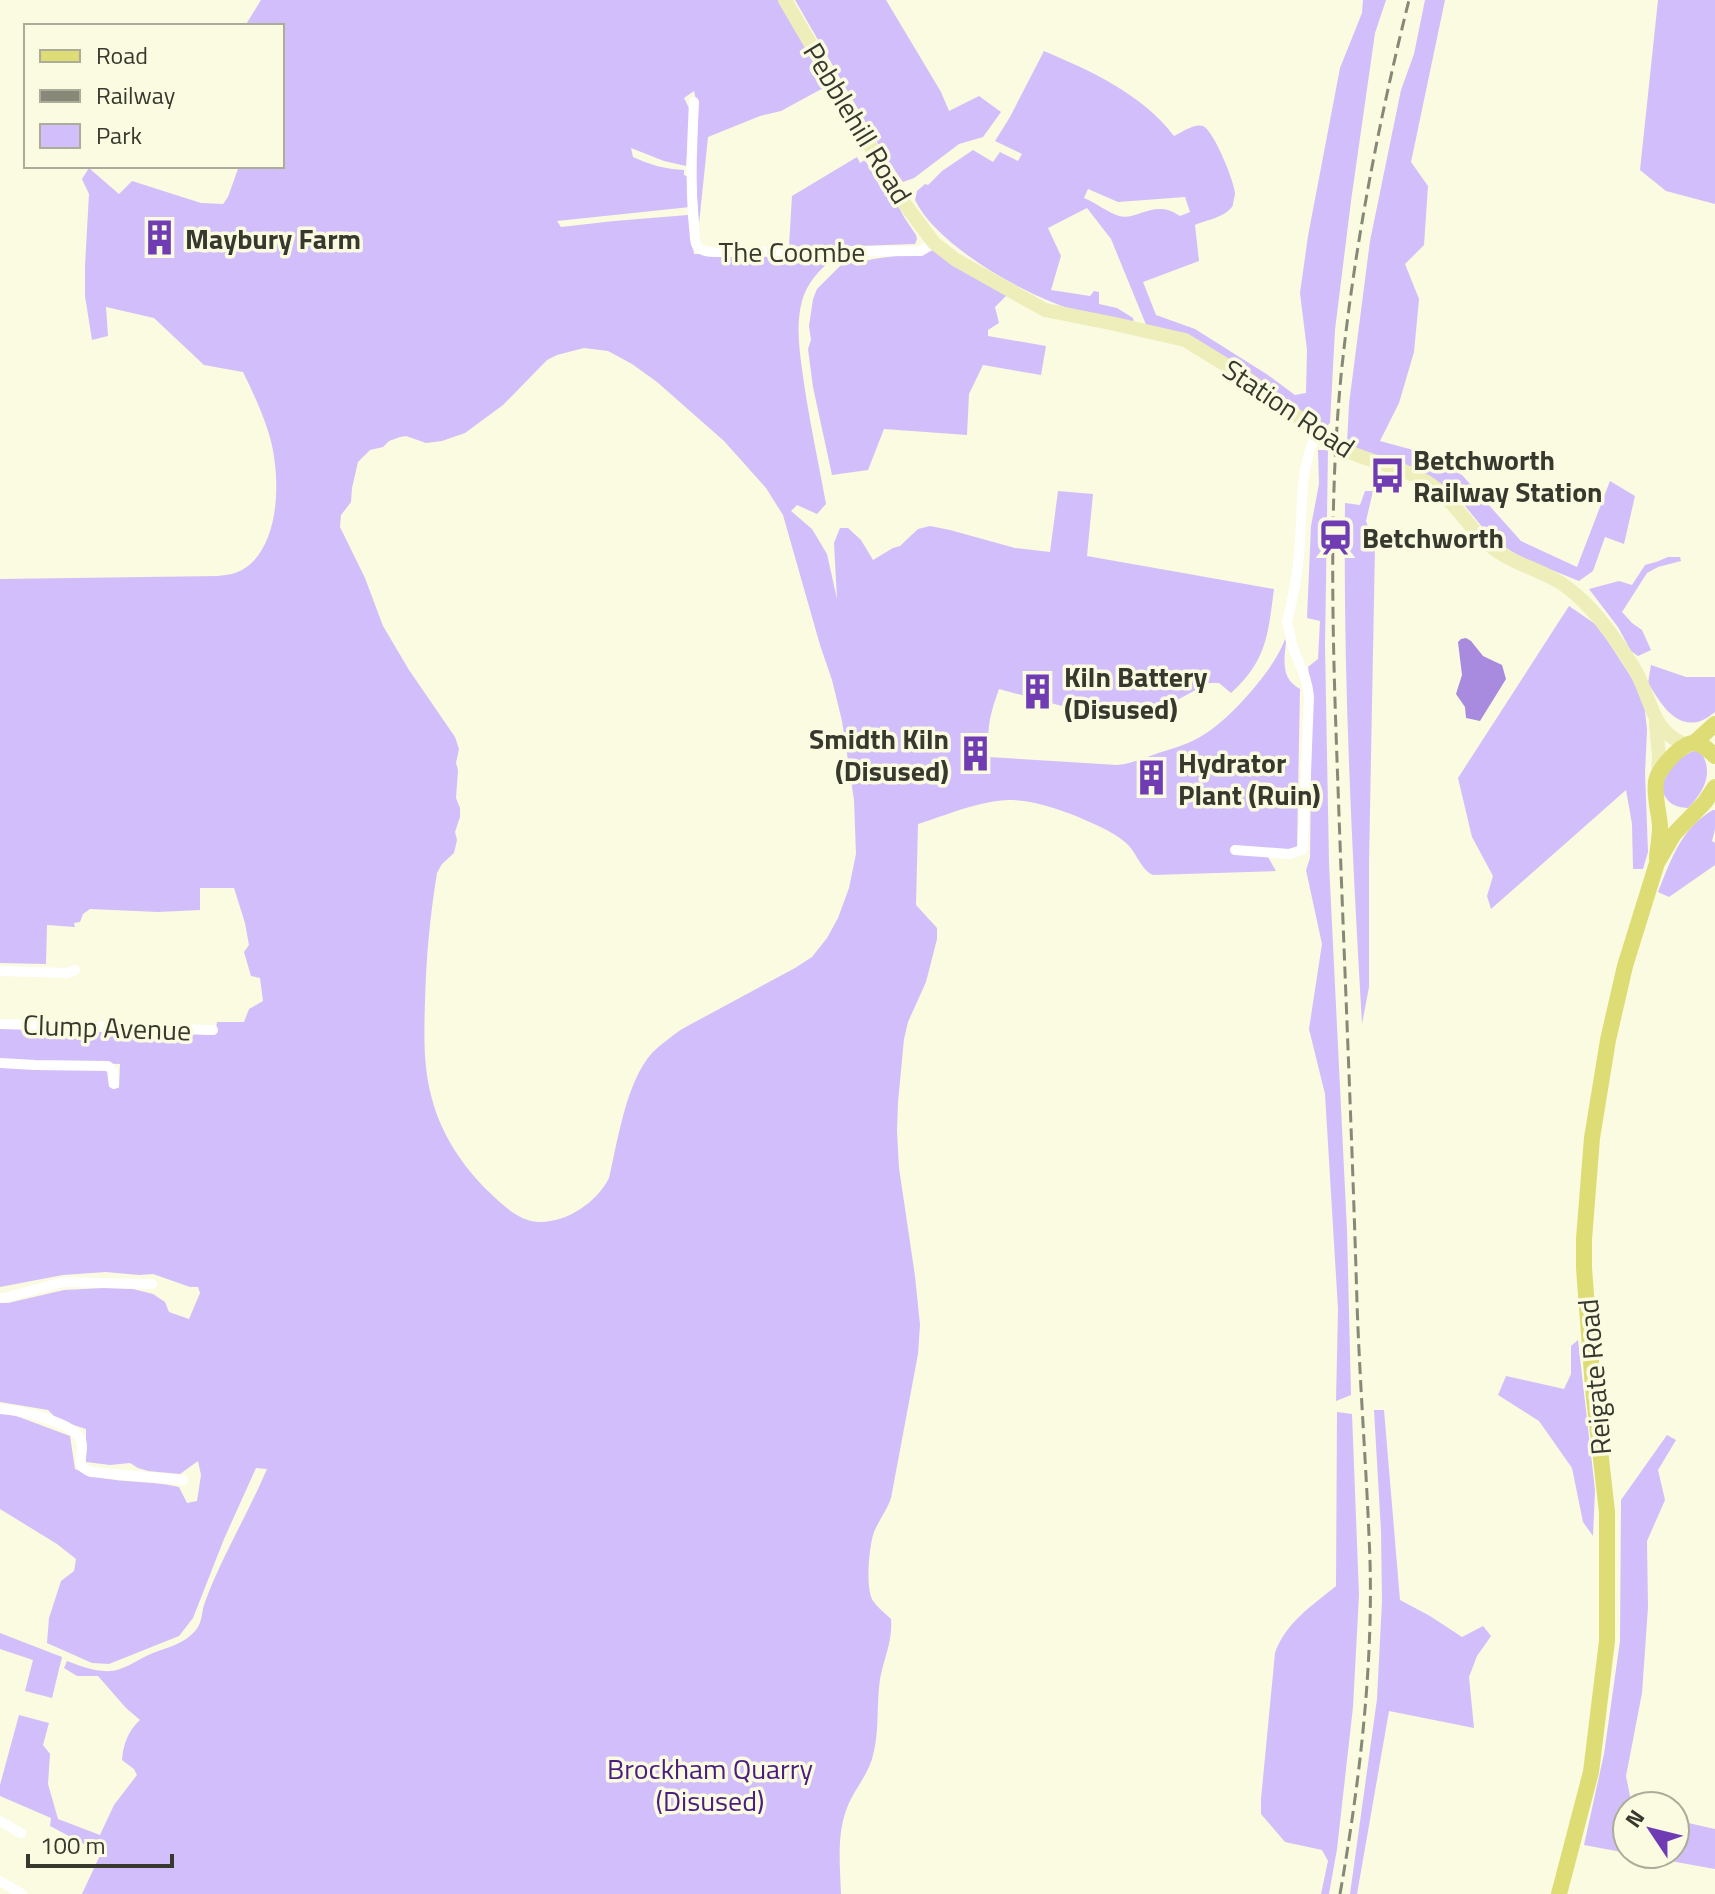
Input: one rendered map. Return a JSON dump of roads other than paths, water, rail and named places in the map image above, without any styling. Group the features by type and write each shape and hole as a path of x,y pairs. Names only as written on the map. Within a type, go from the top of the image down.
{"main road":[{"name":"Pebblehill Road","path":"785,0 904,203 934,243"},
{"name":"Station Road","path":"934,243 956,260 1045,310 1185,340 1244,376 1317,433 1350,453 1414,476 1436,488 1479,536 1497,551 1525,567 1554,578 1585,603 1634,669 1665,732 1675,740 1691,744"},
{"name":"Station Road","path":"1655,716 1658,775"},
{"path":"1658,775 1675,754 1715,724"},
{"path":"1691,744 1703,746 1715,756"},
{"name":"Reigate Road","path":"1559,1894 1591,1772 1607,1641 1607,1512 1584,1268 1592,1138 1608,1040 1625,966 1657,863 1660,828 1658,775"},
{"name":"Reigate Road","path":"1657,863 1674,834 1690,816 1710,802 1715,787"},
{"path":"1657,800 1678,815 1690,816"}],"street":[{"name":"The Coombe","path":"694,102 691,147 693,212 698,248 706,252 921,251 934,243"},
{"path":"1235,850 1289,854 1302,850 1303,845 1309,697 1306,676 1293,648 1287,623 1298,568 1302,494 1309,448 1317,433"},
{"path":"0,971 68,973 75,970"},
{"name":"Clump Avenue","path":"0,1024 213,1030"},
{"path":"0,1063 108,1066 113,1071 114,1084"},
{"path":"0,1298 63,1282 152,1284"},
{"path":"0,1409 43,1417 75,1433 81,1441 81,1464 91,1472 183,1480"},
{"path":"0,1821 21,1833"},
{"path":"0,1881 22,1894"}],"railway":[{"path":"1340,1894 1363,1728 1370,1602 1336,736 1334,478 1346,328 1360,234 1377,140 1409,0"}],"place":[{"name":"Maybury Farm","path":"159,238"},
{"name":"Betchworth Railway Station","path":"1387,475"},
{"name":"Betchworth","path":"1336,537"},
{"name":"Kiln Battery (Disused)","path":"1038,692"},
{"name":"Smidth Kiln (Disused)","path":"975,754"},
{"name":"Hydrator Plant (Ruin)","path":"1152,778"}],"park label":[{"name":"Brockham Quarry (Disused)","path":"710,1784"}]}
